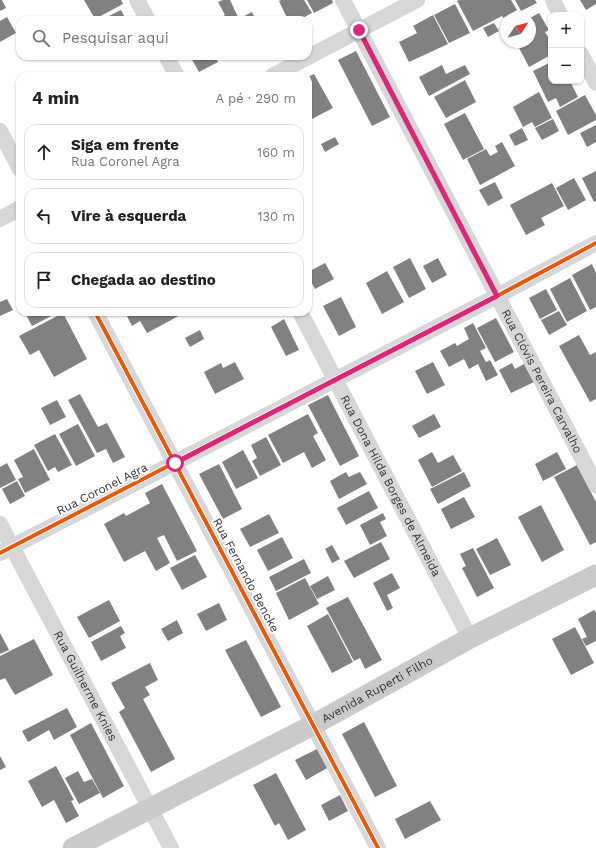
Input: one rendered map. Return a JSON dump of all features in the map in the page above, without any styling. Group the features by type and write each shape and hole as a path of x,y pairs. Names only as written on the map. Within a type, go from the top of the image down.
{"main road":[{"name":"Avenida Ruperti Filho","path":"73,848 313,725 470,638 596,575"}],"street":[{"path":"137,0 146,16"},
{"name":"Rua Clóvis Pereira Carvalho","path":"343,0 596,485"},
{"path":"312,55 418,0"},
{"path":"553,0 559,12"},
{"path":"168,60 175,72"},
{"path":"280,72 302,60"},
{"path":"584,60 596,83"},
{"path":"0,131 16,161"},
{"path":"0,219 16,210"},
{"name":"Rua Coronel Agra","path":"6,550 497,296 596,243"},
{"name":"Rua Fernando Bencke","path":"97,316 378,848"},
{"name":"Rua Dona Hilda Borges de Almeida","path":"302,316 470,638"},
{"name":"Rua Guilherme Knies","path":"0,524 6,550 171,848"}],"building":[{"path":"0,0 2,0 6,8 0,11"},
{"path":"84,0 121,0 123,4 101,16 93,16"},
{"path":"230,0 238,16 223,16 225,15 218,2"},
{"path":"304,0 312,13 306,16 286,16 279,1"},
{"path":"307,0 332,0 333,3 314,13"},
{"path":"511,0 517,10 514,12 500,12 500,17 473,31 457,1"},
{"path":"515,0 535,0 537,3 521,11"},
{"path":"580,0 596,0 596,4 586,10"},
{"path":"455,4 470,33 449,43 434,15"},
{"path":"121,10 124,16 109,16"},
{"path":"252,12 254,16 244,16"},
{"path":"539,13 548,28 548,30 545,32 548,37 548,57 529,67 519,48 536,48 536,15"},
{"path":"433,15 448,44 409,62 399,42 417,33 413,26"},
{"path":"7,17 16,33 0,42 0,21"},
{"path":"494,23 499,31 488,37 483,28"},
{"path":"356,51 390,117 372,126 338,60"},
{"path":"192,60 217,60 218,62 199,72"},
{"path":"548,64 548,84 572,84 578,97 560,107 556,98 548,102 533,71"},
{"path":"442,65 446,74 465,65 470,74 429,96 419,77"},
{"path":"314,74 333,108 312,119 312,75"},
{"path":"465,80 476,102 446,118 434,97"},
{"path":"539,92 552,118 535,127 532,122 523,127 513,107"},
{"path":"585,95 596,115 596,120 568,135 556,111"},
{"path":"465,113 484,149 463,160 444,124"},
{"path":"553,119 559,131 542,140 535,128"},
{"path":"596,125 596,142 587,147 580,133"},
{"path":"522,128 528,140 515,146 509,135"},
{"path":"335,137 339,144 325,152 321,144"},
{"path":"502,142 515,166 480,185 467,159 486,149 490,156 498,152 495,146"},
{"path":"596,171 596,201 594,202 582,178"},
{"path":"574,178 586,200 568,210 556,188"},
{"path":"495,182 503,198 488,206 479,190"},
{"path":"552,183 564,206 541,218 545,225 526,235 510,205"},
{"path":"410,258 426,289 409,298 393,267"},
{"path":"438,258 447,275 432,283 423,266"},
{"path":"325,263 334,279 315,289 312,283 312,270"},
{"path":"592,264 596,273 596,307 590,310 572,275"},
{"path":"387,271 404,302 382,314 366,283"},
{"path":"570,278 587,311 567,322 550,289"},
{"path":"546,289 557,310 540,319 529,298"},
{"path":"341,297 356,327 339,336 323,306"},
{"path":"7,299 13,310 0,316 0,302"},
{"path":"559,311 567,325 549,335 541,320"},
{"path":"27,316 51,316 32,326"},
{"path":"57,316 65,316 87,359 54,377 39,350 30,355 19,336"},
{"path":"127,316 179,316 147,333 140,321 132,326"},
{"path":"496,318 514,352 495,362 477,328"},
{"path":"284,319 299,350 286,356 271,327"},
{"path":"473,323 486,348 480,351 486,362 490,360 498,375 486,381 478,364 469,369 464,359 449,367 440,351 455,343 457,346 469,339 464,328"},
{"path":"200,330 204,339 190,347 185,338"},
{"path":"579,335 590,355 596,352 596,399 590,402 559,346"},
{"path":"235,362 244,379 215,394 204,372 221,363 223,368"},
{"path":"433,362 445,385 427,394 415,371"},
{"path":"512,363 515,369 524,364 534,382 511,393 499,370"},
{"path":"80,394 98,427 107,423 125,457 113,463 106,449 97,453 68,400"},
{"path":"328,395 359,456 340,466 308,405"},
{"path":"57,400 66,417 50,425 41,408"},
{"path":"308,414 318,433 313,436 326,460 312,468 304,452 283,463 268,435"},
{"path":"434,414 441,427 419,438 412,426"},
{"path":"78,424 95,456 76,466 59,434"},
{"path":"55,434 72,465 58,472 55,467 48,471 34,445"},
{"path":"266,437 281,465 260,476 252,461 257,458 251,445"},
{"path":"34,449 50,480 25,493 18,479 23,477 14,460"},
{"path":"243,450 258,478 236,489 222,462"},
{"path":"432,452 438,463 453,455 462,471 432,487 418,460"},
{"path":"557,452 566,469 543,481 535,464"},
{"path":"7,463 16,480 0,488 0,467"},
{"path":"219,464 242,509 223,519 199,474"},
{"path":"577,465 596,502 596,542 590,545 554,477"},
{"path":"346,472 349,477 360,472 367,484 339,499 330,481"},
{"path":"464,472 471,486 438,504 430,489"},
{"path":"17,481 25,496 10,504 2,489"},
{"path":"162,484 197,551 177,561 164,535 157,538 170,563 156,571 145,551 124,562 104,524 124,513 126,516 150,503 145,493"},
{"path":"369,491 378,508 346,525 337,508"},
{"path":"464,497 475,517 451,529 441,509"},
{"path":"541,505 564,550 542,562 518,517"},
{"path":"383,513 386,519 380,522 387,536 370,545 360,525"},
{"path":"269,514 279,533 250,547 240,529"},
{"path":"282,537 293,558 268,571 257,550"},
{"path":"497,538 511,565 490,575 476,549"},
{"path":"381,542 390,559 354,578 344,561"},
{"path":"332,545 340,559 332,563 325,549"},
{"path":"473,548 494,588 477,597 462,568 466,566 460,554"},
{"path":"195,555 207,577 182,590 170,568"},
{"path":"304,559 311,573 276,591 269,577"},
{"path":"392,573 400,588 387,595 393,608 387,611 373,583"},
{"path":"328,576 335,590 317,599 310,586"},
{"path":"305,578 319,604 289,620 276,593"},
{"path":"348,597 382,660 365,669 360,658 354,661 326,608"},
{"path":"109,600 120,621 89,638 77,617"},
{"path":"219,603 227,620 206,631 197,614"},
{"path":"594,610 596,613 596,641 586,646 582,639 587,637 578,619"},
{"path":"328,614 353,662 332,673 307,626"},
{"path":"177,620 183,633 168,641 161,629"},
{"path":"121,626 125,633 120,636 126,648 101,661 91,642"},
{"path":"575,627 594,663 571,675 552,639"},
{"path":"0,633 9,650 0,654"},
{"path":"34,639 53,675 15,695 5,678 0,680 0,656"},
{"path":"246,640 281,707 261,717 225,650"},
{"path":"150,663 158,680 145,687 150,695 143,699 175,759 151,772 119,712 125,708 111,683"},
{"path":"67,708 77,727 54,740 49,730 28,742 22,731"},
{"path":"364,722 397,786 375,797 342,734"},
{"path":"91,723 124,786 103,798 70,735"},
{"path":"319,748 329,767 306,780 295,760"},
{"path":"0,756 6,767 0,770"},
{"path":"56,766 74,800 71,801 79,816 66,823 54,800 42,807 28,781"},
{"path":"78,771 84,782 92,779 100,793 79,804 65,778"},
{"path":"276,773 306,830 288,840 279,823 275,826 253,785"},
{"path":"340,795 348,811 329,821 321,805"},
{"path":"430,801 441,820 405,839 395,819"}],"cycle path":[{"path":"0,553 497,296 596,243"},
{"path":"97,316 378,848"}],"route":[{"path":"175,463 497,296 359,30"}]}
